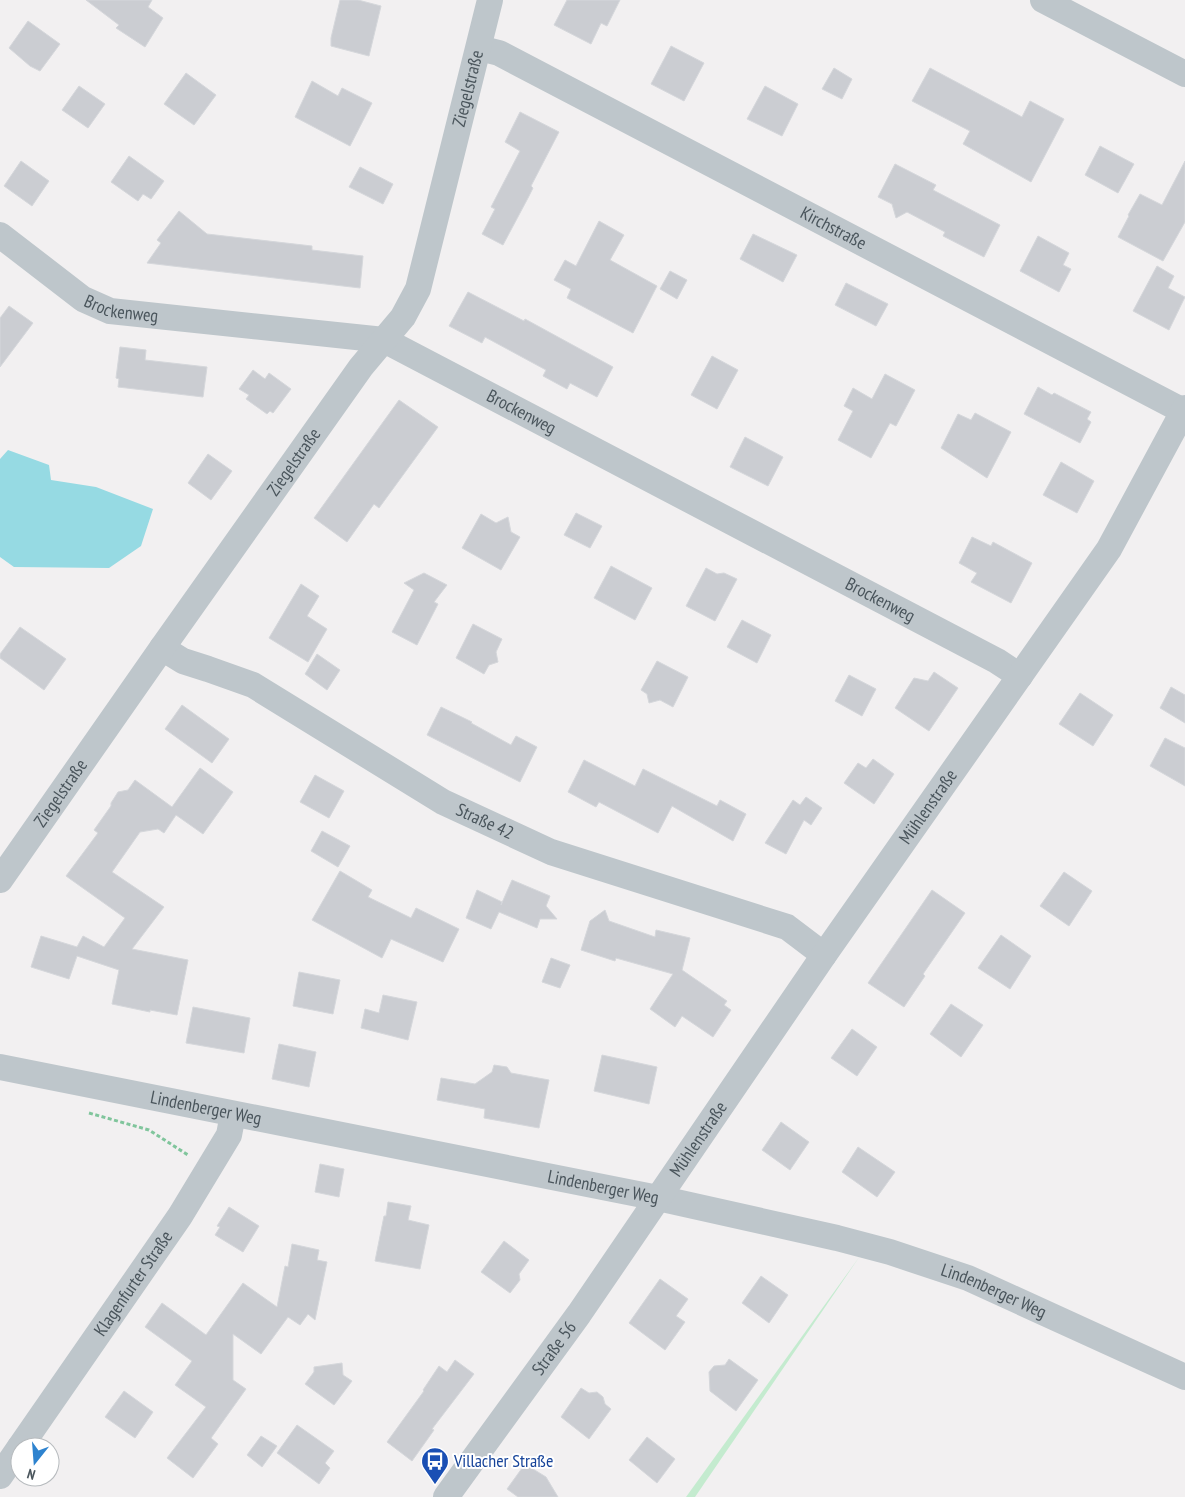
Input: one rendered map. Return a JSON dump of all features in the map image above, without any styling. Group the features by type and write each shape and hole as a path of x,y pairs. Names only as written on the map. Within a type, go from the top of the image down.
{"street":[{"name":"Ziegelstraße","path":"0,880 361,367 403,317 418,289 490,0"},
{"path":"1043,0 1185,74"},
{"name":"Kirchstraße","path":"478,48 499,54 1184,410"},
{"name":"Brockenweg","path":"0,235 84,299 110,311 384,340 997,661 1020,676"},
{"name":"Mühlenstraße","path":"658,1198 824,954 1109,549 1184,410"},
{"name":"Straße 42","path":"162,648 184,662 253,685 443,802 551,852 787,927 824,954"},
{"name":"Lindenberger Weg","path":"0,1067 658,1198 890,1252 968,1278 1185,1377"},
{"name":"Klagenfurter Straße","path":"27,1437 180,1216 230,1135 233,1114"},
{"name":"Straße 56","path":"446,1497 579,1314 658,1198"},
{"name":"Klagenfurter Straße","path":"0,1476 10,1462"}],"path":[{"path":"86,1112 149,1130 210,1168"}],"green space":[{"path":"860,1256 695,1497 686,1497 847,1274"}],"water":[{"path":"8,450 49,465 51,480 96,487 153,509 141,546 109,568 14,567 0,557 0,459"}],"building":[{"path":"86,0 152,0 148,7 163,18 145,47 116,28 119,25"},
{"path":"340,0 358,0 381,6 369,56 331,46 331,38"},
{"path":"567,0 620,0 607,26 601,23 591,44 554,25"},
{"path":"28,21 60,44 40,71 30,66 9,48"},
{"path":"671,46 704,63 684,101 651,84"},
{"path":"834,68 852,79 842,99 822,89"},
{"path":"930,68 1022,117 1030,101 1064,119 1031,182 963,144 970,131 912,101"},
{"path":"186,73 216,95 194,125 164,104"},
{"path":"312,81 338,96 342,88 372,103 350,146 295,117"},
{"path":"79,86 105,104 88,128 62,110"},
{"path":"765,86 798,104 782,136 747,119"},
{"path":"520,112 559,132 531,186 533,188 503,245 482,234 495,209 491,207 520,151 505,142"},
{"path":"1100,146 1134,164 1118,193 1085,175"},
{"path":"129,156 164,181 151,199 143,194 138,201 111,182"},
{"path":"21,161 49,181 32,206 4,186"},
{"path":"1185,161 1185,222 1163,261 1118,237 1140,194 1162,205"},
{"path":"895,164 936,185 933,190 1000,225 984,257 943,236 945,232 907,212 896,218 892,204 878,197"},
{"path":"360,167 393,184 383,204 349,187"},
{"path":"179,211 207,234 312,246 312,250 363,256 360,288 147,263 161,243 157,240"},
{"path":"599,221 624,235 610,260 657,286 633,333 567,298 571,289 554,280 565,260 576,266"},
{"path":"753,234 797,255 783,282 740,259"},
{"path":"1038,236 1069,253 1063,265 1071,269 1059,292 1020,271"},
{"path":"1157,266 1174,276 1168,288 1185,297 1169,330 1133,311"},
{"path":"670,271 687,280 677,299 660,289"},
{"path":"846,283 888,304 876,326 835,305"},
{"path":"468,292 524,321 525,319 613,367 597,397 570,383 567,389 543,376 546,370 485,337 482,343 449,326"},
{"path":"9,306 33,323 0,367 0,318"},
{"path":"120,347 146,350 145,360 207,367 203,397 118,387 119,379 116,378"},
{"path":"712,356 738,370 717,409 691,395"},
{"path":"253,370 265,379 269,373 291,389 273,413 270,411 267,414 246,399 249,395 239,389"},
{"path":"885,374 915,390 896,426 890,423 871,458 838,440 853,411 844,406 853,388 872,399"},
{"path":"1038,387 1091,412 1087,419 1091,422 1080,443 1024,414"},
{"path":"399,400 438,427 379,508 374,504 347,542 314,518"},
{"path":"975,413 1011,432 987,478 941,448 958,414 971,420"},
{"path":"745,437 783,457 768,486 730,467"},
{"path":"208,454 232,471 211,500 188,483"},
{"path":"1061,462 1094,481 1077,513 1043,495"},
{"path":"576,513 602,526 590,548 564,535"},
{"path":"481,514 496,523 508,517 511,532 520,537 501,570 462,548"},
{"path":"972,537 991,546 993,542 1032,563 1011,603 971,582 977,573 959,563"},
{"path":"611,566 652,588 635,620 594,598"},
{"path":"706,568 717,574 724,573 737,579 715,621 686,606"},
{"path":"424,573 447,585 434,602 438,604 417,645 392,632 414,590 404,583"},
{"path":"301,584 319,596 307,616 327,629 308,662 269,638"},
{"path":"742,620 771,635 757,663 727,647"},
{"path":"473,624 502,639 496,652 498,662 489,665 484,674 456,658"},
{"path":"20,627 66,659 44,690 0,658 0,654"},
{"path":"317,654 340,670 327,690 305,674"},
{"path":"657,661 688,677 673,707 660,700 649,703 647,694 641,690"},
{"path":"934,672 958,688 929,731 895,708 914,678 928,681"},
{"path":"849,675 876,689 862,716 835,701"},
{"path":"1171,687 1185,695 1185,723 1160,708"},
{"path":"1080,693 1113,715 1093,746 1059,724"},
{"path":"182,705 229,739 212,763 165,729"},
{"path":"441,707 472,722 511,745 516,736 537,747 520,782 427,735"},
{"path":"1165,738 1185,748 1185,786 1150,766"},
{"path":"873,759 894,774 874,804 844,783 858,763 866,768"},
{"path":"584,760 635,786 643,769 717,806 720,800 746,814 733,841 672,806 658,833 599,802 596,807 568,792"},
{"path":"200,768 233,792 203,834 176,815 164,833 158,829 140,832 112,872 164,907 132,949 188,960 177,1015 150,1010 150,1012 112,1004 119,970 77,956 69,979 31,967 41,936 77,947 83,936 104,947 125,918 66,876 98,833 94,830 111,806 118,792 128,790 135,780 172,807"},
{"path":"315,775 344,791 329,818 300,802"},
{"path":"806,797 822,808 811,825 804,820 786,854 765,843 793,800 800,805"},
{"path":"322,831 350,846 338,867 311,851"},
{"path":"340,871 372,890 368,897 411,918 416,908 459,929 443,962 391,939 382,958 312,920"},
{"path":"1064,872 1092,891 1069,926 1040,906"},
{"path":"512,880 550,896 546,906 557,919 540,919 537,928 499,912 491,929 466,918 477,890 502,902 501,905"},
{"path":"932,890 965,913 923,974 925,976 904,1007 868,983"},
{"path":"605,910 609,921 655,937 656,930 690,938 682,970 727,1001 724,1005 731,1010 713,1037 682,1016 675,1027 650,1009 673,974 616,958 615,961 581,950 590,921"},
{"path":"1001,935 1031,956 1010,989 978,968"},
{"path":"551,958 570,965 560,988 542,982"},
{"path":"299,972 340,980 333,1014 293,1006"},
{"path":"383,995 417,1002 408,1040 361,1028 365,1009 379,1013"},
{"path":"951,1004 983,1025 961,1057 930,1034"},
{"path":"193,1007 250,1018 244,1053 186,1043"},
{"path":"852,1029 877,1047 857,1076 831,1058"},
{"path":"279,1044 316,1052 309,1087 272,1079"},
{"path":"602,1055 657,1067 649,1104 594,1091"},
{"path":"494,1065 507,1067 511,1073 549,1080 539,1128 484,1118 485,1109 437,1100 441,1078 475,1084 492,1072"},
{"path":"781,1122 809,1142 790,1170 762,1150"},
{"path":"858,1147 895,1172 877,1197 842,1172"},
{"path":"320,1164 344,1169 339,1197 315,1192"},
{"path":"388,1202 411,1206 408,1220 429,1225 420,1269 375,1261"},
{"path":"229,1207 259,1226 243,1252 215,1235 220,1227 217,1226"},
{"path":"504,1241 529,1260 519,1274 520,1280 510,1293 481,1272"},
{"path":"292,1244 319,1250 317,1260 327,1262 315,1320 308,1314 300,1325 288,1317 261,1354 233,1334 233,1380 246,1389 211,1438 218,1444 193,1478 167,1458 206,1407 175,1385 192,1361 145,1327 162,1303 206,1335 243,1283 277,1307 285,1266 288,1267"},
{"path":"761,1276 788,1295 769,1323 742,1303"},
{"path":"660,1279 688,1299 676,1316 685,1322 665,1350 629,1323"},
{"path":"729,1359 758,1380 736,1411 710,1391 709,1372 714,1366 725,1365"},
{"path":"455,1360 474,1374 432,1429 434,1430 412,1461 387,1442 424,1391 439,1366 447,1372"},
{"path":"342,1363 343,1375 352,1381 334,1405 305,1384 314,1372 314,1367"},
{"path":"581,1388 589,1393 597,1392 611,1409 589,1439 561,1417"},
{"path":"124,1391 153,1412 135,1438 105,1417"},
{"path":"297,1425 334,1451 325,1463 330,1468 319,1484 277,1453"},
{"path":"261,1436 277,1446 262,1467 247,1455"},
{"path":"647,1437 675,1459 657,1483 629,1460"},
{"path":"525,1464 546,1477 558,1497 518,1497 507,1489"}],"place":[{"name":"Villacher Straße","path":"435,1485"}]}
